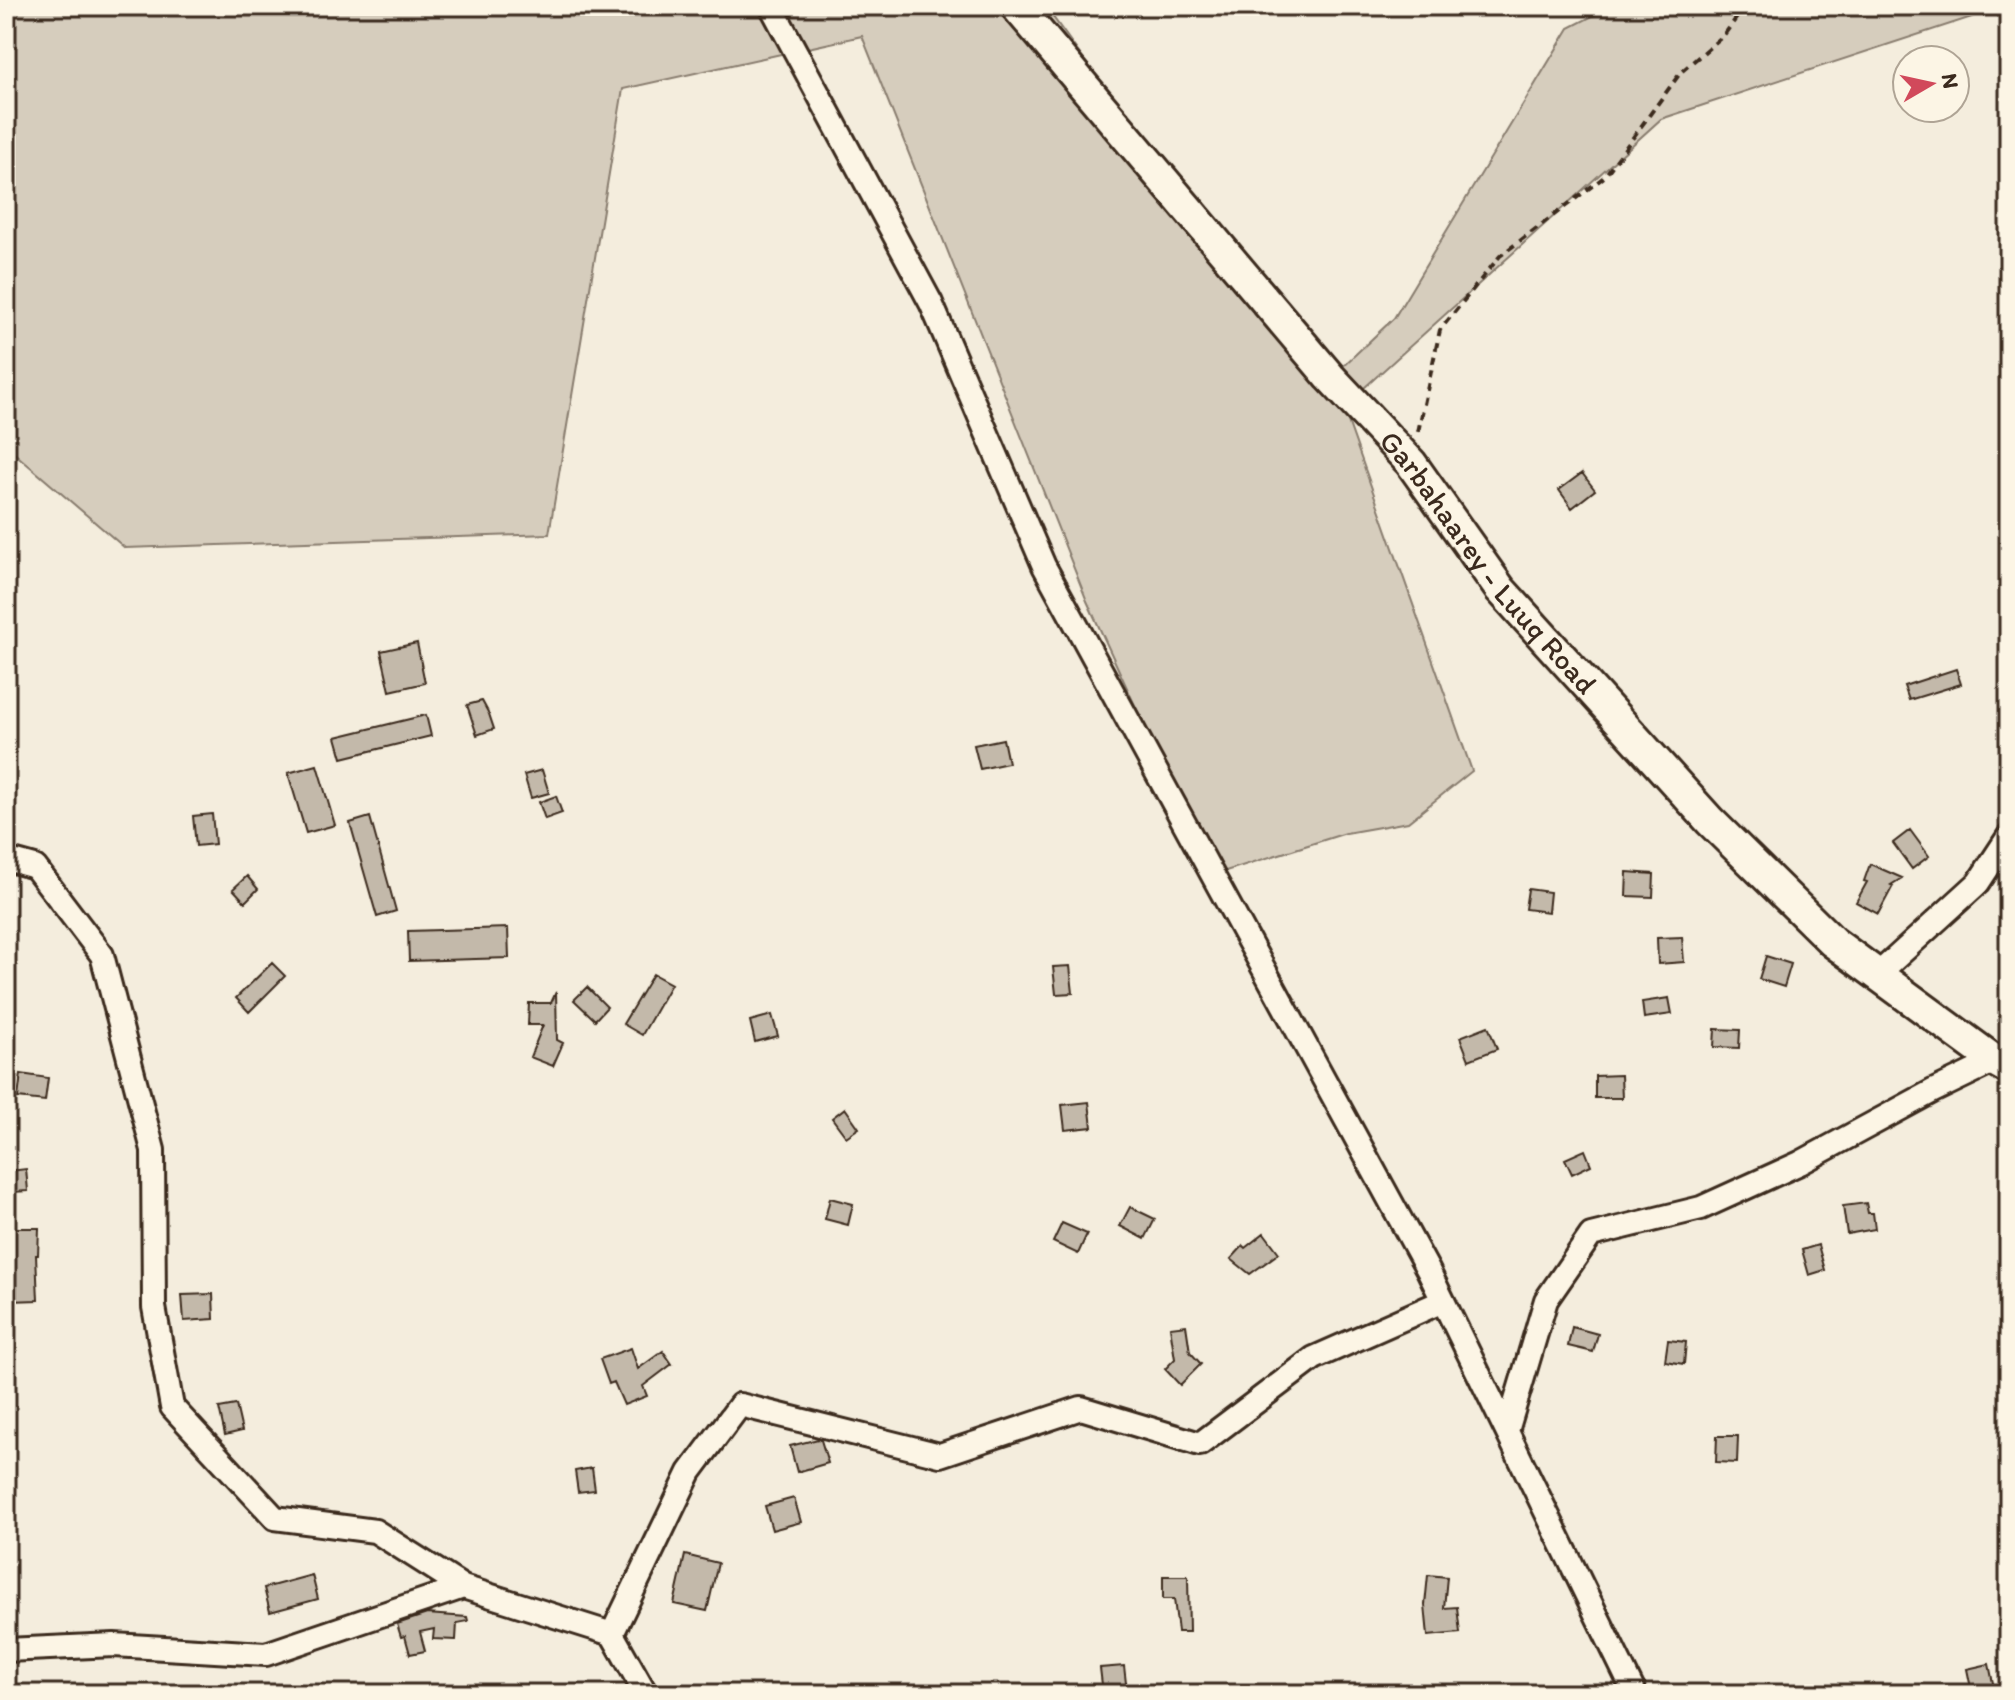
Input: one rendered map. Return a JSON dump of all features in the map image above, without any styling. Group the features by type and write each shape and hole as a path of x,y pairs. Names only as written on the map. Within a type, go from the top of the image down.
{"street":[{"path":"771,6 931,303 1044,566 1428,1270 1635,1694"},
{"name":"Garbahaarey - Luuq Road","path":"1016,6 1320,365 1411,463 1500,589 1710,821 1833,942 2002,1065"},
{"path":"1877,975 1978,883 2009,836"},
{"path":"6,859 35,867 102,955 153,1150 154,1307 172,1407 275,1518 375,1531 463,1587 612,1634 646,1694"},
{"path":"1507,1431 1546,1300 1591,1235 1701,1208 1800,1163 1933,1091 2002,1065"},
{"path":"612,1634 690,1472 740,1405 940,1455 1081,1408 1200,1444 1314,1358 1443,1301"},
{"path":"6,1650 114,1645 266,1654 463,1587"}],"path":[{"path":"1411,463 1440,330 1500,256 1604,177 1681,72 1724,35 1745,6"}],"shaded area":[{"path":"6,6 1045,6 1168,177 1340,369 1394,318 1569,28 1612,6 2009,6 2009,11 1990,11 1661,119 1343,407 1472,771 1408,822 1346,833 1213,875 1087,601 862,36 623,89 549,534 125,548 6,446"}],"building":[{"path":"1582,473 1595,490 1572,508 1559,490"},
{"path":"417,643 425,683 390,691 381,651"},
{"path":"1956,669 1961,684 1909,700 1904,686"},
{"path":"482,701 494,729 477,735 467,705"},
{"path":"426,715 431,736 342,758 336,737"},
{"path":"1003,739 1008,763 980,769 974,745"},
{"path":"317,765 335,825 306,833 288,773"},
{"path":"542,770 549,793 531,798 524,775"},
{"path":"556,796 562,813 545,819 539,802"},
{"path":"212,814 215,844 196,846 193,816"},
{"path":"370,817 396,911 377,917 350,823"},
{"path":"1910,830 1929,856 1912,869 1893,843"},
{"path":"1870,864 1902,878 1891,885 1878,914 1856,902 1867,882 1864,881"},
{"path":"1627,872 1654,874 1653,897 1626,896"},
{"path":"247,876 258,889 245,902 233,889"},
{"path":"1528,889 1550,892 1548,912 1525,909"},
{"path":"508,928 509,958 409,961 408,931"},
{"path":"1682,937 1684,962 1658,964 1657,938"},
{"path":"1766,956 1791,964 1784,987 1759,979"},
{"path":"272,963 285,976 249,1012 236,998"},
{"path":"1070,966 1073,993 1056,994 1053,967"},
{"path":"653,974 671,984 642,1035 623,1024"},
{"path":"587,987 607,1007 595,1020 574,1000"},
{"path":"556,992 557,1040 563,1043 553,1066 530,1057 543,1025 528,1025 529,1003 551,1003"},
{"path":"1669,998 1672,1014 1644,1018 1642,1002"},
{"path":"772,1015 778,1036 755,1042 750,1021"},
{"path":"1488,1026 1497,1049 1469,1060 1460,1037"},
{"path":"1715,1029 1740,1030 1739,1048 1714,1047"},
{"path":"21,1074 48,1078 45,1101 18,1098"},
{"path":"1621,1075 1622,1098 1595,1098 1595,1076"},
{"path":"1089,1102 1092,1127 1065,1130 1062,1105"},
{"path":"845,1108 859,1128 846,1137 832,1118"},
{"path":"1585,1150 1591,1165 1572,1174 1565,1159"},
{"path":"26,1169 28,1191 12,1192 9,1171"},
{"path":"830,1198 853,1204 848,1225 825,1219"},
{"path":"1866,1203 1868,1213 1873,1213 1875,1229 1847,1234 1843,1206"},
{"path":"1130,1207 1155,1219 1145,1239 1120,1226"},
{"path":"1062,1223 1087,1234 1078,1254 1053,1242"},
{"path":"13,1228 39,1228 36,1255 38,1300 10,1301"},
{"path":"1264,1233 1279,1253 1250,1274 1231,1259 1243,1246 1245,1248"},
{"path":"1818,1245 1825,1270 1809,1275 1802,1250"},
{"path":"213,1294 214,1319 184,1321 182,1295"},
{"path":"1186,1325 1190,1352 1201,1364 1180,1385 1165,1369 1175,1359 1170,1327"},
{"path":"1572,1327 1598,1334 1593,1352 1568,1346"},
{"path":"1668,1340 1686,1342 1684,1364 1665,1361"},
{"path":"631,1348 638,1369 663,1351 672,1364 643,1386 647,1396 624,1405 614,1382 609,1384 600,1359"},
{"path":"236,1405 242,1431 225,1435 219,1408"},
{"path":"1717,1436 1738,1436 1737,1463 1716,1462"},
{"path":"818,1439 828,1463 797,1472 790,1446"},
{"path":"592,1468 595,1490 578,1492 575,1471"},
{"path":"794,1498 801,1522 772,1530 765,1506"},
{"path":"685,1555 718,1563 707,1611 674,1604"},
{"path":"312,1575 318,1599 270,1612 264,1588"},
{"path":"1428,1575 1447,1577 1444,1608 1457,1607 1460,1633 1428,1636 1425,1605"},
{"path":"1163,1576 1188,1576 1189,1632 1178,1632 1174,1599 1163,1599"},
{"path":"427,1614 467,1617 468,1621 457,1623 456,1640 433,1639 434,1629 420,1632 425,1651 410,1654 405,1636 401,1637 397,1624"},
{"path":"1989,1664 1994,1688 1972,1693 1967,1669"},
{"path":"1124,1666 1127,1692 1103,1693 1100,1668"}]}
